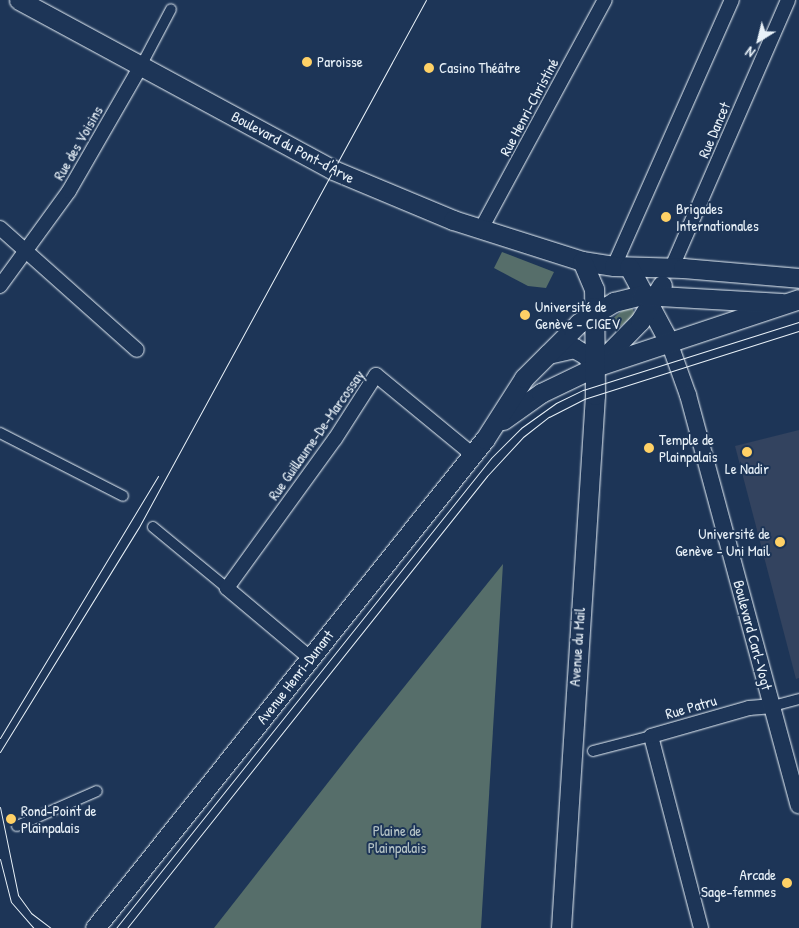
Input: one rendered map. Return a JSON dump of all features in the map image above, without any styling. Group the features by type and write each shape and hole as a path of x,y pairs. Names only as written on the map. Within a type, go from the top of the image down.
{"main road":[{"name":"Boulevard du Pont-d'Arve","path":"19,0 350,178 401,201 582,261 621,267 697,269 799,278"},
{"path":"582,261 594,289 596,311"},
{"path":"596,311 621,267 650,299 669,342"},
{"path":"595,367 650,299 672,268"},
{"path":"596,311 650,299 689,296 790,301"},
{"path":"669,342 665,316 668,308 689,296"},
{"path":"595,367 790,301"},
{"name":"Avenue Henri-Dunant","path":"95,928 496,425 514,394 540,360 596,311"},
{"name":"Avenue du Mail","path":"561,928 595,367 596,311"},
{"path":"540,360 574,348 586,355 595,367"},
{"name":"Avenue Henri-Dunant","path":"496,425 549,389 595,367"}],"street":[{"name":"Rue Henri-Christiné","path":"481,229 605,0"},
{"path":"621,267 625,240 732,0"},
{"name":"Rue Dancet","path":"672,268 783,2"},
{"name":"Rue des Voisins","path":"0,286 27,252 69,191 171,10"},
{"path":"0,228 137,350"},
{"name":"Boulevard Carl-Vogt","path":"669,342 683,378 799,805"},
{"name":"Rue Guillaume-De-Marcossay","path":"227,588 335,439 376,375 472,455"},
{"path":"0,433 123,496"},
{"path":"153,527 310,658"},
{"name":"Rue Patru","path":"593,751 749,708 773,706 799,699"},
{"path":"651,736 700,928"},
{"path":"17,826 96,791"}],"shaded area":[{"name":"Université de Genève - Uni Mail","path":"799,430 799,678 796,679 735,446"}],"green space":[{"path":"502,252 554,272 546,288 528,286 494,268"},
{"path":"625,308 633,309 635,316 615,330 610,321"},
{"name":"Plaine de Plainpalais","path":"503,564 481,928 214,928 359,743"}],"tram line":[{"path":"0,752 139,527 426,0"},
{"path":"116,928 491,458 521,428 556,403 583,390 799,322"},
{"path":"127,928 487,476 523,437 549,417 584,399 799,331"},
{"path":"0,738 158,476"},
{"path":"0,807 18,895 31,913 51,928"},
{"path":"0,859 11,902 34,928"}],"place":[{"name":"Paroisse","path":"307,62"},
{"name":"Casino Théâtre","path":"429,68"},
{"name":"Brigades Internationales","path":"666,217"},
{"name":"Université de Genève - CIGEV","path":"525,315"},
{"name":"Temple de Plainpalais","path":"649,448"},
{"name":"Le Nadir","path":"747,452"},
{"name":"Université de Genève - Uni Mail","path":"780,542"},
{"name":"Rond-Point de Plainpalais","path":"11,819"},
{"name":"Arcade Sage-femmes","path":"787,883"}]}
